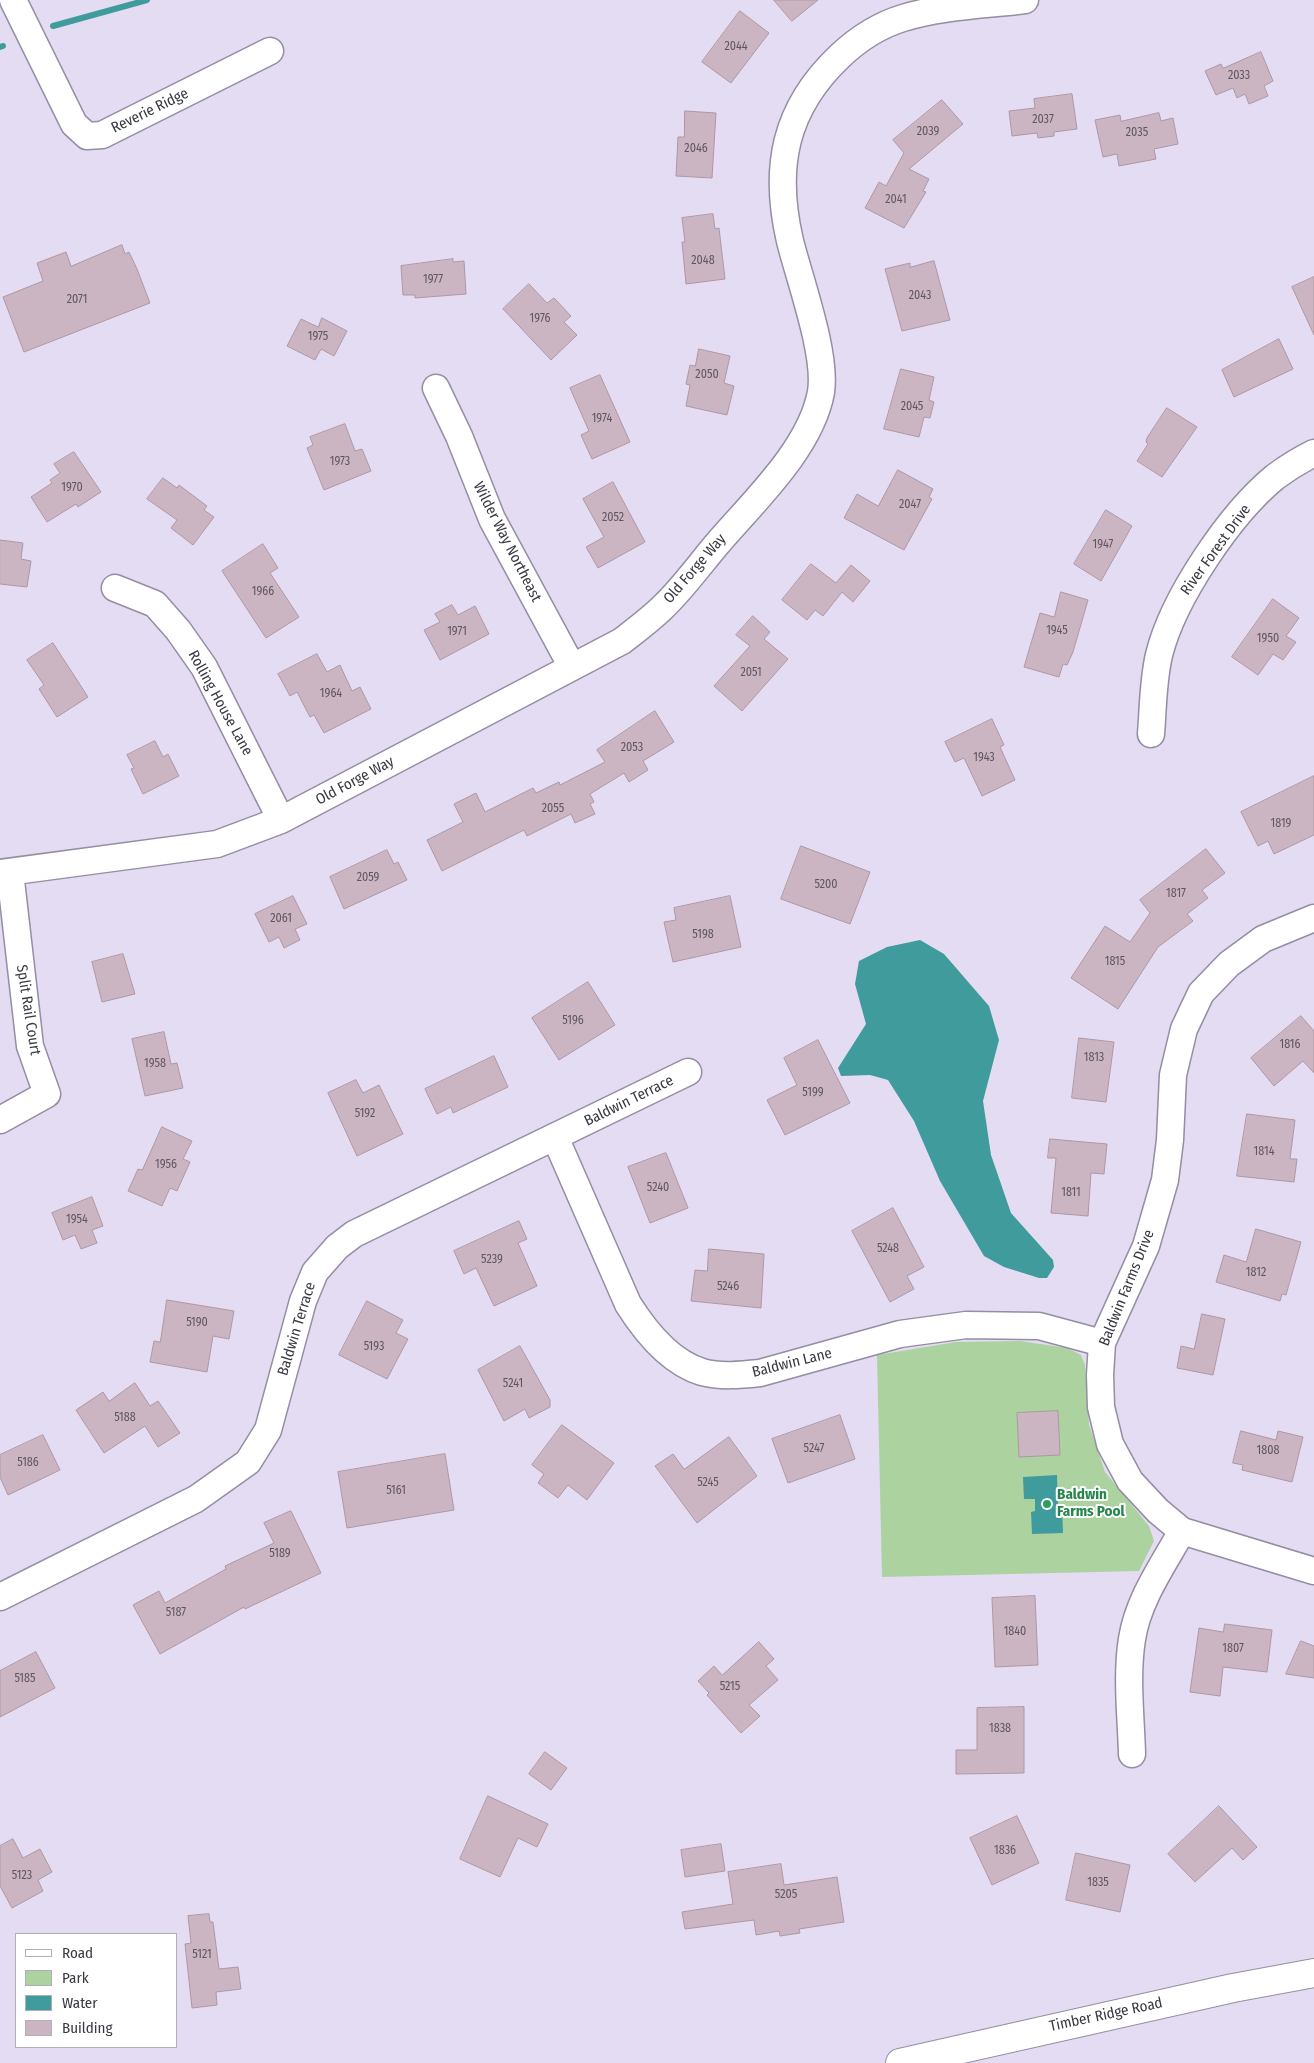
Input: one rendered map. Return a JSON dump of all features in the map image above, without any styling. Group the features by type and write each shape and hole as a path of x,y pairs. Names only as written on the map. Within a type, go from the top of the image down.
{"street":[{"name":"Reverie Ridge","path":"13,0 74,124 87,136 102,135 270,52"},
{"name":"Old Forge Way","path":"5,872 217,844 281,820 622,641 663,607 783,467 809,426 821,391 820,357 790,239 782,177 787,138 803,100 828,67 881,26 904,18 931,12 1026,0"},
{"name":"Wilder Way Northeast","path":"436,388 459,436 492,519 572,667"},
{"name":"River Forest Drive","path":"1151,734 1158,656 1167,629 1180,601 1217,544 1256,496 1275,477 1314,453"},
{"name":"Rolling House Lane","path":"115,588 155,604 178,630 204,667 281,820"},
{"name":"Split Rail Court","path":"0,1120 47,1094 30,1046 5,872"},
{"name":"Baldwin Farms Drive","path":"1314,918 1263,939 1229,964 1202,993 1184,1029 1173,1075 1170,1140 1165,1180 1146,1246 1102,1343 1100,1375 1101,1407 1110,1444 1130,1481 1158,1511 1182,1531 1314,1571"},
{"name":"Baldwin Terrace","path":"0,1597 196,1499 248,1462 268,1430 303,1301 315,1272 337,1248 376,1222 688,1072"},
{"name":"Baldwin Lane","path":"555,1137 633,1312 643,1327 662,1348 679,1360 701,1371 716,1374 760,1373 900,1334 966,1325 1039,1326 1102,1343"},
{"path":"1132,1754 1130,1663 1132,1638 1149,1591 1182,1531"},
{"name":"Timber Ridge Road","path":"913,2062 1233,1988 1314,1974"}],"green space":[{"path":"1020,1341 1067,1348 1081,1355 1085,1365 1089,1425 1105,1472 1149,1526 1154,1541 1139,1571 882,1577 877,1355 956,1342"}],"water":[{"path":"920,940 944,954 989,1006 999,1040 983,1101 991,1155 1011,1213 1053,1260 1054,1267 1047,1278 1039,1278 1004,1267 984,1256 940,1181 914,1121 888,1080 870,1075 841,1076 838,1068 866,1024 855,984 859,961 887,947"},
{"name":"Baldwin Farms Pool","path":"1057,1475 1058,1508 1062,1508 1063,1533 1032,1534 1031,1512 1035,1511 1035,1499 1024,1499 1023,1477"}],"building":[{"path":"774,0 818,0 792,21"},
{"path":"740,11 769,33 731,83 702,62"},
{"path":"1261,52 1273,81 1264,86 1268,96 1249,104 1245,94 1237,98 1233,88 1216,95 1205,71 1221,64 1223,68"},
{"path":"1072,94 1077,129 1054,132 1054,136 1038,138 1037,133 1012,136 1009,111 1035,108 1034,99"},
{"path":"942,100 963,124 909,169 929,179 923,191 926,192 904,228 865,208 879,182 886,186 904,153 893,140"},
{"path":"685,111 716,113 712,178 676,176 678,137 684,137"},
{"path":"1159,113 1161,121 1173,118 1178,144 1154,149 1156,159 1119,166 1117,154 1103,157 1095,120 1120,115 1121,121"},
{"path":"713,214 715,229 719,228 725,279 686,284 682,242 685,242 682,218"},
{"path":"122,245 125,254 129,252 150,303 24,352 3,297 43,281 37,263 66,252 71,266"},
{"path":"453,259 453,262 464,261 466,294 415,298 415,295 403,295 401,266"},
{"path":"934,261 950,320 902,331 885,269 910,263 910,267"},
{"path":"1314,277 1314,335 1292,287"},
{"path":"529,284 547,303 554,298 571,316 564,322 577,335 551,360 503,309"},
{"path":"322,318 347,331 334,356 321,349 315,360 287,346 301,319 318,327"},
{"path":"1279,339 1293,369 1234,397 1222,370"},
{"path":"699,349 730,356 724,383 734,386 727,415 686,406 690,385 686,384 690,365 695,366"},
{"path":"901,369 934,377 929,400 934,402 930,418 924,417 919,437 884,429"},
{"path":"600,375 630,442 592,459 581,435 589,431 570,388"},
{"path":"1167,408 1197,427 1162,477 1137,461 1148,444 1146,442 1147,438"},
{"path":"345,424 355,451 362,449 371,471 324,490 307,448 313,445 310,437"},
{"path":"74,452 101,492 78,507 76,504 47,522 31,497 52,483 50,480 60,473 54,464"},
{"path":"898,470 933,489 929,497 932,499 904,550 844,518 857,494 878,506"},
{"path":"163,478 177,488 179,485 207,506 204,510 214,517 193,545 171,528 177,520 147,499"},
{"path":"613,482 645,542 598,568 586,547 604,537 583,499"},
{"path":"1106,510 1132,526 1101,581 1074,564"},
{"path":"0,540 23,543 21,559 31,561 27,587 0,584"},
{"path":"263,544 278,568 270,573 299,617 266,638 222,571"},
{"path":"811,564 836,583 851,565 870,581 853,602 842,592 823,616 815,610 807,620 782,600"},
{"path":"1061,592 1088,600 1073,652 1067,665 1063,664 1059,677 1024,667 1040,613 1054,617"},
{"path":"1273,599 1299,618 1286,636 1296,642 1283,660 1273,654 1258,675 1232,657"},
{"path":"452,605 458,615 475,606 489,634 440,660 424,630 440,622 435,614"},
{"path":"753,616 770,632 764,639 788,659 742,711 714,686 750,646 736,635"},
{"path":"53,643 88,697 57,717 39,689 44,685 27,660"},
{"path":"317,654 327,672 340,665 352,691 360,687 371,709 324,733 314,715 310,717 297,692 290,696 278,674"},
{"path":"655,711 674,742 643,761 648,770 629,782 624,773 590,794 594,802 590,804 595,814 575,823 571,814 527,836 524,830 442,871 427,840 463,822 454,804 476,793 485,812 533,788 536,793 559,782 560,785 605,762 597,750"},
{"path":"992,719 1004,745 1000,747 1015,780 982,796 964,758 955,762 945,742"},
{"path":"155,741 163,757 168,754 179,776 143,794 131,769 134,768 127,755"},
{"path":"1314,776 1314,835 1274,854 1268,841 1258,846 1241,812"},
{"path":"801,846 870,872 850,924 781,899"},
{"path":"1206,849 1225,873 1202,890 1208,898 1187,914 1193,921 1158,947 1118,1009 1071,978 1105,926 1130,942 1150,913 1140,900"},
{"path":"387,850 394,864 398,862 407,880 344,909 330,877"},
{"path":"293,896 307,924 295,929 300,940 284,948 279,937 269,942 255,914"},
{"path":"730,896 741,947 673,962 664,922 676,920 674,908"},
{"path":"123,954 135,994 102,1002 92,962"},
{"path":"588,982 615,1025 559,1060 532,1018"},
{"path":"1301,1016 1314,1031 1314,1073 1303,1061 1274,1086 1251,1058"},
{"path":"164,1032 171,1064 177,1063 183,1088 145,1096 132,1039"},
{"path":"1079,1038 1114,1042 1106,1102 1072,1098"},
{"path":"818,1040 850,1103 785,1135 767,1100 797,1085 784,1058"},
{"path":"494,1056 508,1087 453,1113 451,1107 437,1114 425,1089"},
{"path":"356,1080 363,1093 379,1085 403,1134 357,1156 328,1093"},
{"path":"1247,1114 1295,1120 1290,1159 1297,1159 1294,1182 1237,1176"},
{"path":"162,1127 192,1141 183,1159 190,1162 177,1191 170,1188 162,1206 128,1191 138,1169 142,1170"},
{"path":"1050,1139 1107,1144 1104,1174 1091,1173 1088,1216 1051,1213 1056,1158 1048,1158"},
{"path":"666,1153 688,1208 650,1223 628,1167"},
{"path":"92,1197 103,1226 92,1230 97,1243 81,1249 75,1235 63,1240 52,1213"},
{"path":"893,1208 924,1267 907,1276 914,1289 890,1302 852,1231"},
{"path":"519,1221 527,1239 518,1243 537,1286 494,1306 476,1268 464,1274 454,1251"},
{"path":"1256,1229 1301,1242 1286,1295 1282,1294 1280,1301 1216,1282 1224,1255 1246,1262"},
{"path":"709,1249 764,1254 761,1308 691,1301 695,1270 707,1271"},
{"path":"167,1300 234,1311 229,1339 213,1336 207,1372 150,1362 154,1341 160,1342"},
{"path":"367,1301 403,1320 396,1333 408,1339 387,1379 339,1355"},
{"path":"1202,1314 1225,1319 1213,1375 1177,1368 1181,1346 1194,1349"},
{"path":"520,1346 550,1400 550,1407 529,1418 525,1409 504,1421 478,1370"},
{"path":"135,1383 150,1406 158,1401 180,1433 158,1447 145,1426 104,1453 76,1410 103,1392 109,1401"},
{"path":"1058,1411 1060,1455 1019,1457 1017,1413"},
{"path":"840,1415 855,1459 788,1483 772,1439"},
{"path":"562,1425 614,1463 587,1500 568,1485 558,1498 538,1483 544,1474 532,1465"},
{"path":"1241,1431 1276,1440 1278,1431 1303,1437 1292,1482 1242,1470 1243,1465 1233,1463"},
{"path":"43,1435 60,1470 8,1495 0,1477 0,1455"},
{"path":"729,1437 757,1476 697,1523 655,1466 673,1454 684,1469"},
{"path":"445,1454 454,1510 347,1528 338,1472"},
{"path":"291,1511 321,1573 245,1609 244,1607 160,1654 133,1605 159,1591 165,1603 226,1569 225,1566 274,1543 264,1523"},
{"path":"1035,1596 1038,1665 995,1667 992,1598"},
{"path":"1225,1624 1272,1630 1267,1672 1223,1667 1220,1696 1190,1692 1199,1628 1223,1632"},
{"path":"1301,1641 1314,1646 1314,1678 1286,1674"},
{"path":"759,1642 774,1659 766,1666 778,1680 749,1705 760,1716 741,1733 707,1695 709,1693 698,1681 714,1666 722,1675"},
{"path":"36,1652 55,1688 0,1717 0,1671"},
{"path":"1024,1707 1024,1773 956,1774 956,1750 977,1750 977,1708"},
{"path":"545,1752 567,1768 551,1790 529,1774"},
{"path":"488,1796 548,1824 537,1847 518,1838 500,1877 460,1859"},
{"path":"1219,1806 1257,1847 1243,1860 1232,1848 1195,1882 1168,1854"},
{"path":"1017,1816 1039,1863 992,1885 970,1838"},
{"path":"13,1839 23,1858 40,1849 52,1872 38,1880 43,1891 12,1908 0,1886 0,1846"},
{"path":"721,1844 725,1871 685,1877 681,1850"},
{"path":"1076,1853 1130,1865 1120,1912 1066,1900"},
{"path":"781,1864 784,1885 837,1877 844,1922 799,1929 800,1933 780,1936 779,1931 756,1935 754,1920 685,1929 682,1912 733,1904 728,1872"},
{"path":"209,1914 210,1922 213,1922 219,1969 238,1967 241,1989 216,1992 217,2005 192,2008 185,1944 191,1943 188,1916"}],"waterway":[{"path":"53,26 147,0"}],"place":[{"name":"Baldwin Farms Pool","path":"1047,1504"}]}
